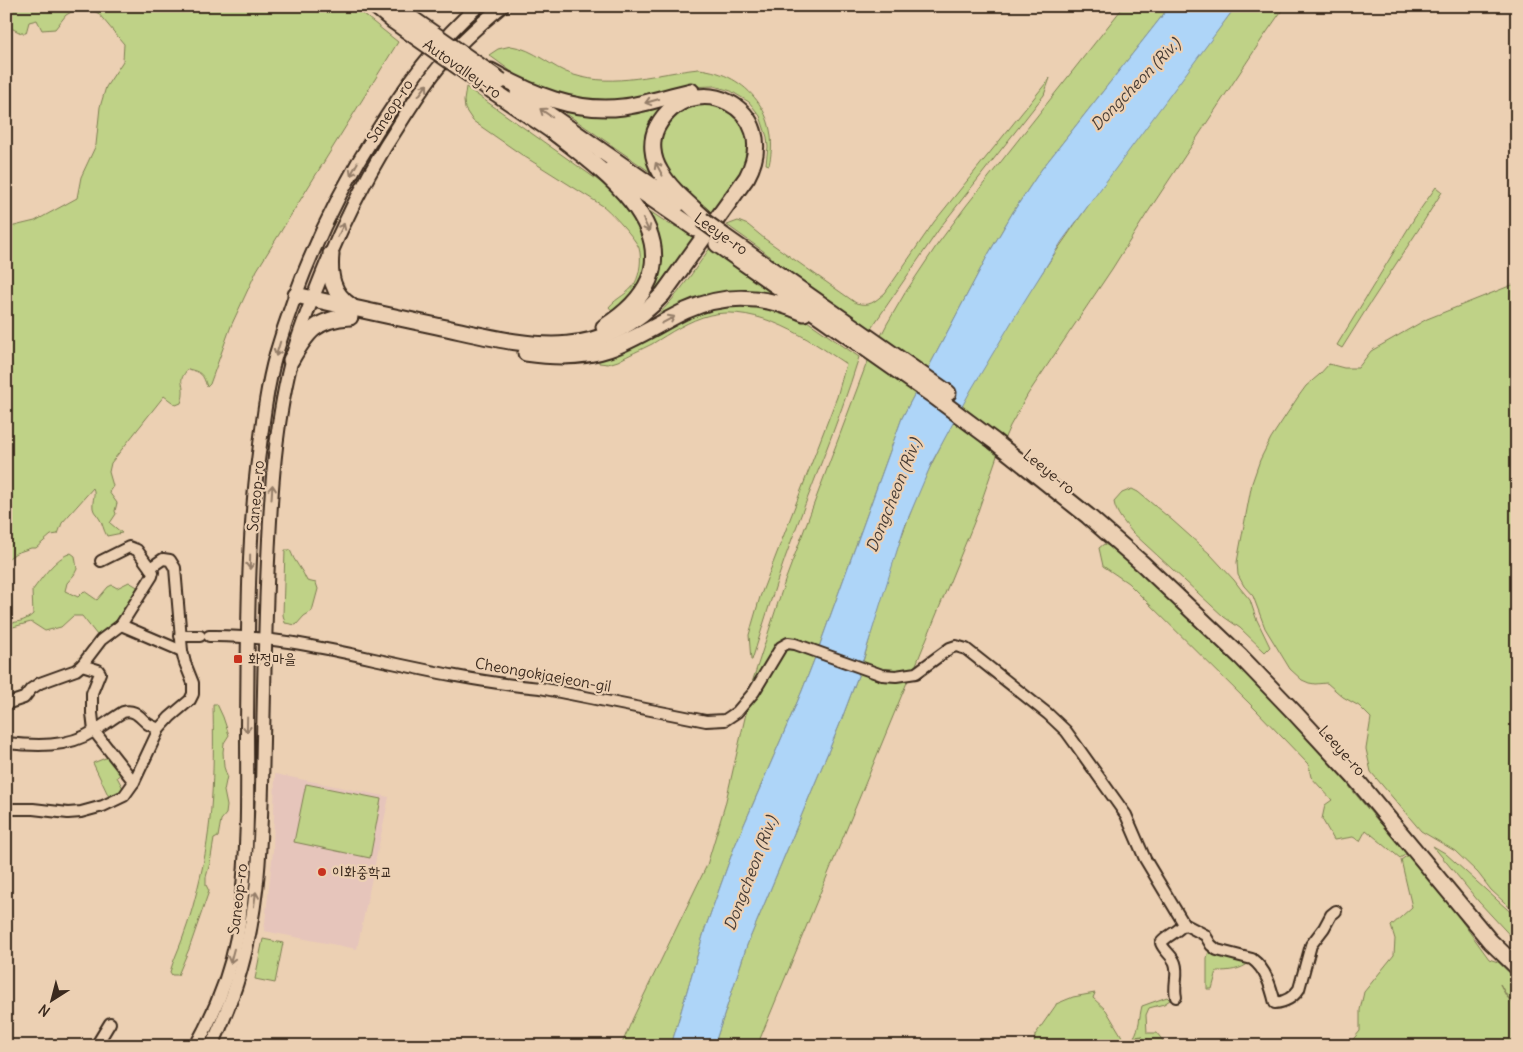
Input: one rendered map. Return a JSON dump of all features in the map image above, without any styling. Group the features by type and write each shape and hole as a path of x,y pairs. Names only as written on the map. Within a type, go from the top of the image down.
{"highway":[{"name":"Autovalley-ro","path":"375,6 396,12 460,53 499,84 551,130"},
{"name":"Autovalley-ro","path":"396,12 499,84"},
{"path":"294,299 490,347 528,349 555,354 574,352 595,346 629,331 649,317 667,299 752,180 762,158 762,145 758,127 748,110 730,96 719,92 706,90 692,91 624,107 594,108 565,104 499,84"},
{"name":"Leeye-ro","path":"499,84 701,222 721,240 860,339 1184,588 1249,651 1362,772 1476,910 1517,954"},
{"path":"528,349 595,340 638,318 663,294 747,177 755,156 755,138 750,124 738,108 717,98 705,97 684,100 674,106 656,130 653,139 656,164 665,180 701,222"},
{"path":"528,349 578,338 603,328 616,319 633,304 646,286 654,257 648,228 630,200 590,162 551,130"},
{"name":"Leeye-ro","path":"551,130 701,222"},
{"path":"331,254 330,278 352,313"},
{"path":"528,349 545,356 571,356 609,349 686,311 704,304 739,298 771,301 788,306 860,339"},
{"path":"292,360 300,345 317,326 352,313"},
{"name":"Leeye-ro","path":"1127,544 1234,650 1360,784 1490,941 1517,967"}],"main road":[{"name":"Saneop-ro","path":"196,1046 226,981 238,936 244,878 247,810 250,550 255,482 264,412 276,356 294,299 325,224 362,156 398,98 426,60 478,6"},
{"name":"Saneop-ro","path":"211,1046 237,986 249,939 257,887 262,812 265,638 272,484 280,415 292,360 310,303 340,231 371,171 411,106 438,68 464,39 502,6"}],"street":[{"path":"6,704 24,698 40,683 76,670 82,665 101,640 121,625 152,576 153,572 137,550 129,547 101,561"},
{"path":"6,809 33,809 68,813 92,810 124,796 134,782 160,729 170,717 190,700 193,694 193,683 182,651 175,568 170,560 167,559 150,568"},
{"path":"121,625 182,651"},
{"name":"Cheongokjaejeon-gil","path":"180,636 265,638 331,649 504,684 540,688 694,719 717,721 731,717 742,708 781,647 788,643 882,675 896,676 916,674 950,648 961,647 1048,714 1070,736 1126,815 1144,859 1184,924"},
{"path":"82,665 98,670 100,674 92,693 94,731 134,782"},
{"path":"6,743 22,745 55,744 75,740 94,731 115,716 129,711 140,716 150,725 160,729"},
{"path":"1176,996 1175,962 1161,943 1184,924 1205,935 1211,945 1217,950 1252,958 1268,979 1275,1003 1292,997 1299,989 1311,945 1324,928 1331,914 1336,911"},
{"path":"96,1046 110,1023"}],"shaded area":[{"name":"이화중학교","path":"275,774 389,797 357,949 264,931 273,851"}],"green space":[{"path":"6,6 82,6 66,15 55,29 42,30 37,20 29,22 26,33 21,33 11,28 9,21 6,22"},
{"path":"84,6 353,6 398,42 257,270 231,326 210,384 207,387 201,374 188,369 182,379 183,394 181,403 176,405 164,396 111,463 109,472 113,486 109,492 117,503 116,514 110,523 122,533 107,536 93,510 93,488 62,523 58,534 51,535 36,548 16,553 6,560 6,228 35,221 77,198 81,177 96,145 100,107 106,87 123,61 124,44 98,13"},
{"path":"1124,6 1170,6 1041,170 989,253 902,418 802,691 734,848 705,929 671,1046 621,1046 707,865 725,805 747,709 790,640 750,689 785,581 866,365 905,293 937,245"},
{"path":"1236,6 1285,6 1028,394 1010,426 998,453 975,520 914,669 891,672 862,665 902,534 934,459 965,398 1000,339 1074,225"},
{"path":"511,46 528,51 566,72 589,79 620,80 699,69 732,79 757,100 765,114 770,130 769,165 766,164 767,137 760,116 749,102 731,91 714,86 686,87 603,103 549,94 520,78 489,55 498,49"},
{"path":"1050,78 1044,95 942,225 870,330 798,279 727,225 738,221 748,225 856,303 872,303 885,293 934,222"},
{"path":"466,87 599,181 621,200 637,219 648,250 641,285 618,311 613,312 609,307 632,287 640,266 639,248 633,238 603,206 522,155 473,121 465,109"},
{"path":"670,101 665,108 653,174 558,108"},
{"path":"714,101 744,119 753,155 714,216 694,203 682,192 659,159 660,134 678,108"},
{"path":"1436,187 1442,192 1430,212 1342,348 1337,345 1417,214"},
{"path":"648,210 669,224 687,231 697,238 659,293 637,304 650,285 645,214"},
{"path":"710,248 780,295 778,298 761,294 646,325 673,299"},
{"path":"1512,285 1517,286 1517,914 1491,890 1478,873 1455,851 1421,831 1371,772 1366,749 1371,718 1359,706 1343,697 1327,683 1309,683 1302,680 1290,669 1265,628 1253,596 1244,586 1238,575 1237,562 1252,483 1260,460 1271,438 1306,386 1329,364 1344,368 1358,368 1371,351 1427,319"},
{"path":"737,303 792,313 807,321 859,357 842,408 785,558 752,660 749,635 760,597 837,397 846,364 816,344 782,326 746,314 728,313 710,315 695,320 618,361 608,364 599,363 599,359 692,315"},
{"path":"1132,489 1172,520 1210,554 1234,580 1250,600 1256,618 1270,647 1265,652 1132,532 1119,514 1114,502 1122,493"},
{"path":"1104,544 1115,549 1180,607 1275,701 1337,768 1352,790 1408,853 1400,858 1366,830 1360,841 1353,837 1334,840 1322,819 1325,805 1332,800 1311,777 1308,764 1128,583 1103,566 1099,548"},
{"path":"285,550 290,550 307,581 316,583 318,589 312,611 304,616 296,625 285,623 283,615"},
{"path":"71,553 75,556 77,569 67,583 65,591 78,597 84,591 97,600 112,585 117,588 129,582 139,588 139,592 116,623 100,636 97,635 82,616 73,616 61,627 45,631 31,622 6,629 6,623 20,621 33,614 32,591 54,564"},
{"path":"859,673 883,681 908,680 757,1046 714,1046 747,945 839,726"},
{"path":"213,704 217,704 229,735 224,743 223,752 227,776 224,791 227,806 226,814 221,820 218,837 214,839 206,877 206,885 209,891 178,975 172,975 170,972 188,924 205,853 211,811"},
{"path":"108,757 122,773 117,777 124,790 109,797 93,763"},
{"path":"306,784 381,799 370,858 294,842"},
{"path":"1433,846 1445,853 1517,918 1517,943 1479,902"},
{"path":"1408,855 1455,912 1489,959 1498,962 1517,980 1517,1007 1507,996 1500,984 1506,996 1517,1008 1517,1046 1350,1046 1350,1043 1360,1031 1360,1010 1364,992 1394,955 1395,939 1391,926 1412,907 1401,860"},
{"path":"263,939 283,943 275,983 255,979"},
{"path":"1209,951 1250,962 1235,970 1217,971 1212,989 1207,989 1207,958"},
{"path":"1095,993 1093,998 1106,1010 1124,1040 1143,1036 1134,1037 1142,1006 1167,997 1170,1000 1164,1004 1149,1008 1146,1015 1147,1033 1157,1033 1163,1041 1160,1046 1143,1046 1144,1043 1142,1046 1034,1046 1035,1035 1056,1004 1073,997"}],"water":[{"name":"Dongcheon (Riv.)","path":"1170,6 1236,6 1062,241 971,390 933,460 904,528 859,673 839,726 747,945 714,1046 671,1046 705,929 734,848 802,691 902,418 989,253 1013,212 1041,170"}],"place":[{"name":"화정마을","path":"238,659"},
{"name":"이화중학교","path":"322,872"}]}
